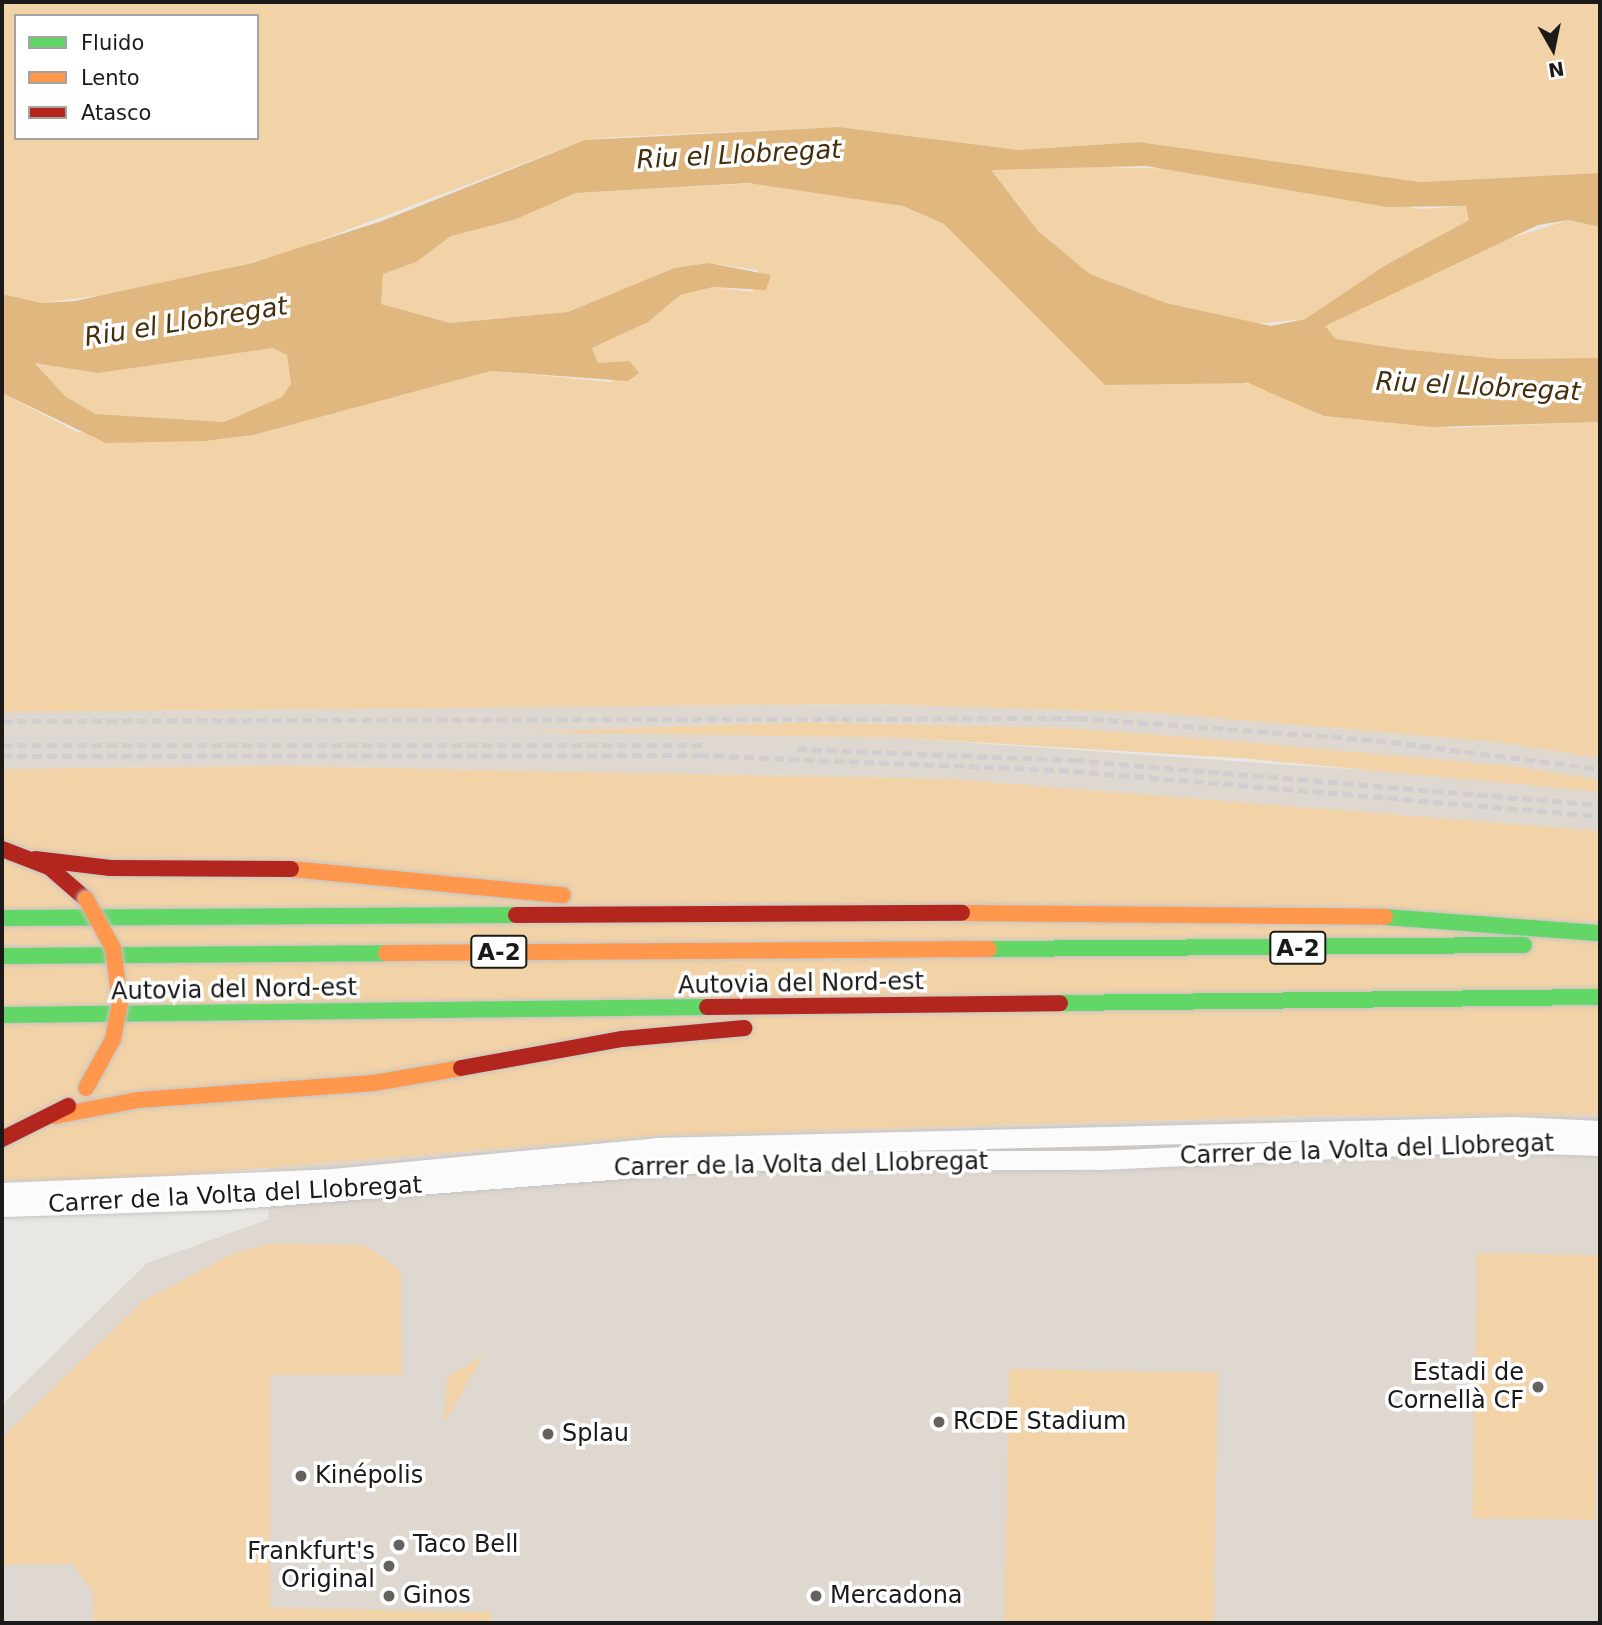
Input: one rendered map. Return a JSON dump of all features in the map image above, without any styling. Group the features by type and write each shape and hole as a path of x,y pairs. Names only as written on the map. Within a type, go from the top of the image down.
{"main road":[{"path":"2,849 35,859 110,868 351,873 737,914"},
{"path":"35,859 86,899 113,948 120,1003 113,1039 86,1088 55,1116"},
{"path":"2,918 1313,911 1600,933"},
{"name":"Autovia del Nord-est","path":"2,956 1600,944"},
{"name":"Autovia del Nord-est","path":"2,1015 1600,997"},
{"path":"2,1139 55,1116 138,1100 374,1083 622,1039 774,1026 1143,1003"}],"street":[{"name":"Carrer de la Volta del Llobregat","path":"2,1192 331,1178 656,1147 1484,1126 1600,1130"},
{"name":"Carrer de la Volta del Llobregat","path":"2,1207 239,1199 726,1161 1062,1161 1485,1142 1600,1146"}],"shaded area":[{"path":"2,2 1600,2 1600,173 1420,182 1139,142 1017,150 839,127 616,137 585,140 284,254 140,290 42,303 2,294"},
{"path":"990,169 1178,169 1420,209 1467,206 1469,220 1384,266 1305,319 1255,324 1166,303 1090,274 1038,231"},
{"path":"762,183 903,206 944,224 1105,385 1232,381 1264,387 1324,416 1454,428 1600,422 1600,758 1497,742 1160,713 871,704 2,712 2,393 77,432 205,441 253,435 491,371 611,382 629,361 598,363 592,348 648,322 679,295 713,287 753,292 757,270 709,263 674,268 568,312 450,323 381,304 383,273 416,262 451,236 514,220 576,193"},
{"path":"1569,220 1600,227 1600,358 1501,359 1402,349 1336,339 1324,325 1489,245"},
{"path":"273,348 287,354 291,384 282,397 224,422 96,414 66,397 35,362 98,373"},
{"path":"871,704 1160,713 1497,742 1600,758 1600,780 1520,767 1069,728 803,722 540,731 904,738 1478,778 1600,792 1600,831 951,779 282,766 2,769 2,712"},
{"path":"803,722 1069,728 1222,740 1520,767 1600,780 1600,792 1239,758 904,738 519,732"},
{"path":"282,766 951,779 1600,831 1600,1115 1303,1116 657,1136 122,1180 2,1181 2,769"},
{"path":"1600,1115 1600,1623 2,1623 2,1405 147,1263 269,1219 266,1168 657,1136 1303,1116"},
{"path":"270,1244 365,1245 401,1271 402,1375 270,1375 270,1608 491,1612 491,1623 94,1623 93,1593 73,1564 2,1565 2,1438 143,1301 234,1253"},
{"name":"Estadi de Cornellà CF","path":"1477,1253 1600,1255 1595,1520 1472,1518"},
{"path":"483,1356 444,1423 447,1377"},
{"path":"1009,1369 1218,1373 1214,1623 1005,1623"}],"water":[{"name":"Riu el Llobregat","path":"839,127 1018,150 1139,142 1420,182 1600,173 1600,227 1569,220 1538,225 1325,326 1336,339 1402,349 1501,359 1600,358 1600,422 1433,427 1324,416 1248,383 1105,385 944,224 903,206 748,183 576,193 514,220 451,236 416,262 383,274 381,304 450,323 568,312 674,268 709,263 771,275 766,290 713,287 680,295 648,322 592,348 598,363 629,361 639,373 628,381 491,371 253,435 205,441 106,443 2,393 2,294 42,303 75,301 252,263 382,221 585,140","holes":["1146,166 1388,207 1466,206 1469,220 1384,266 1305,319 1271,326 1166,303 1090,274 1038,231 991,170","273,348 287,355 291,384 282,397 224,422 96,414 66,397 35,363 98,373"]}],"railway":[{"path":"2,721 1078,718 1376,740 1600,769"},
{"path":"2,745 707,745"},
{"path":"797,749 1074,760 1600,805"},
{"path":"2,756 699,755 1074,771 1600,816"}],"traffic: fast":[{"path":"2,918 516,915"},
{"path":"1385,917 1600,933"},
{"path":"989,949 1524,945"},
{"path":"2,956 386,953"},
{"path":"1060,1003 1600,997"},
{"path":"2,1015 707,1007"}],"traffic: slow":[{"path":"291,869 563,895"},
{"path":"86,899 113,948 120,1003 113,1039 86,1088"},
{"path":"962,913 1385,917"},
{"path":"386,953 989,949"},
{"path":"55,1116 138,1100 374,1083 461,1068"}],"traffic: jam":[{"path":"2,849 49,867 86,899"},
{"path":"35,859 110,868 291,869"},
{"path":"516,915 962,913"},
{"path":"707,1007 1060,1003"},
{"path":"461,1068 622,1039 745,1028"},
{"path":"2,1139 68,1106"}],"place":[{"name":"Estadi de Cornellà CF","path":"1538,1387"},
{"name":"RCDE Stadium","path":"939,1422"},
{"name":"Splau","path":"548,1434"},
{"name":"Kinépolis","path":"301,1476"},
{"name":"Taco Bell","path":"399,1545"},
{"name":"Frankfurt's Original","path":"389,1566"},
{"name":"Ginos","path":"389,1596"},
{"name":"Mercadona","path":"816,1596"}]}
